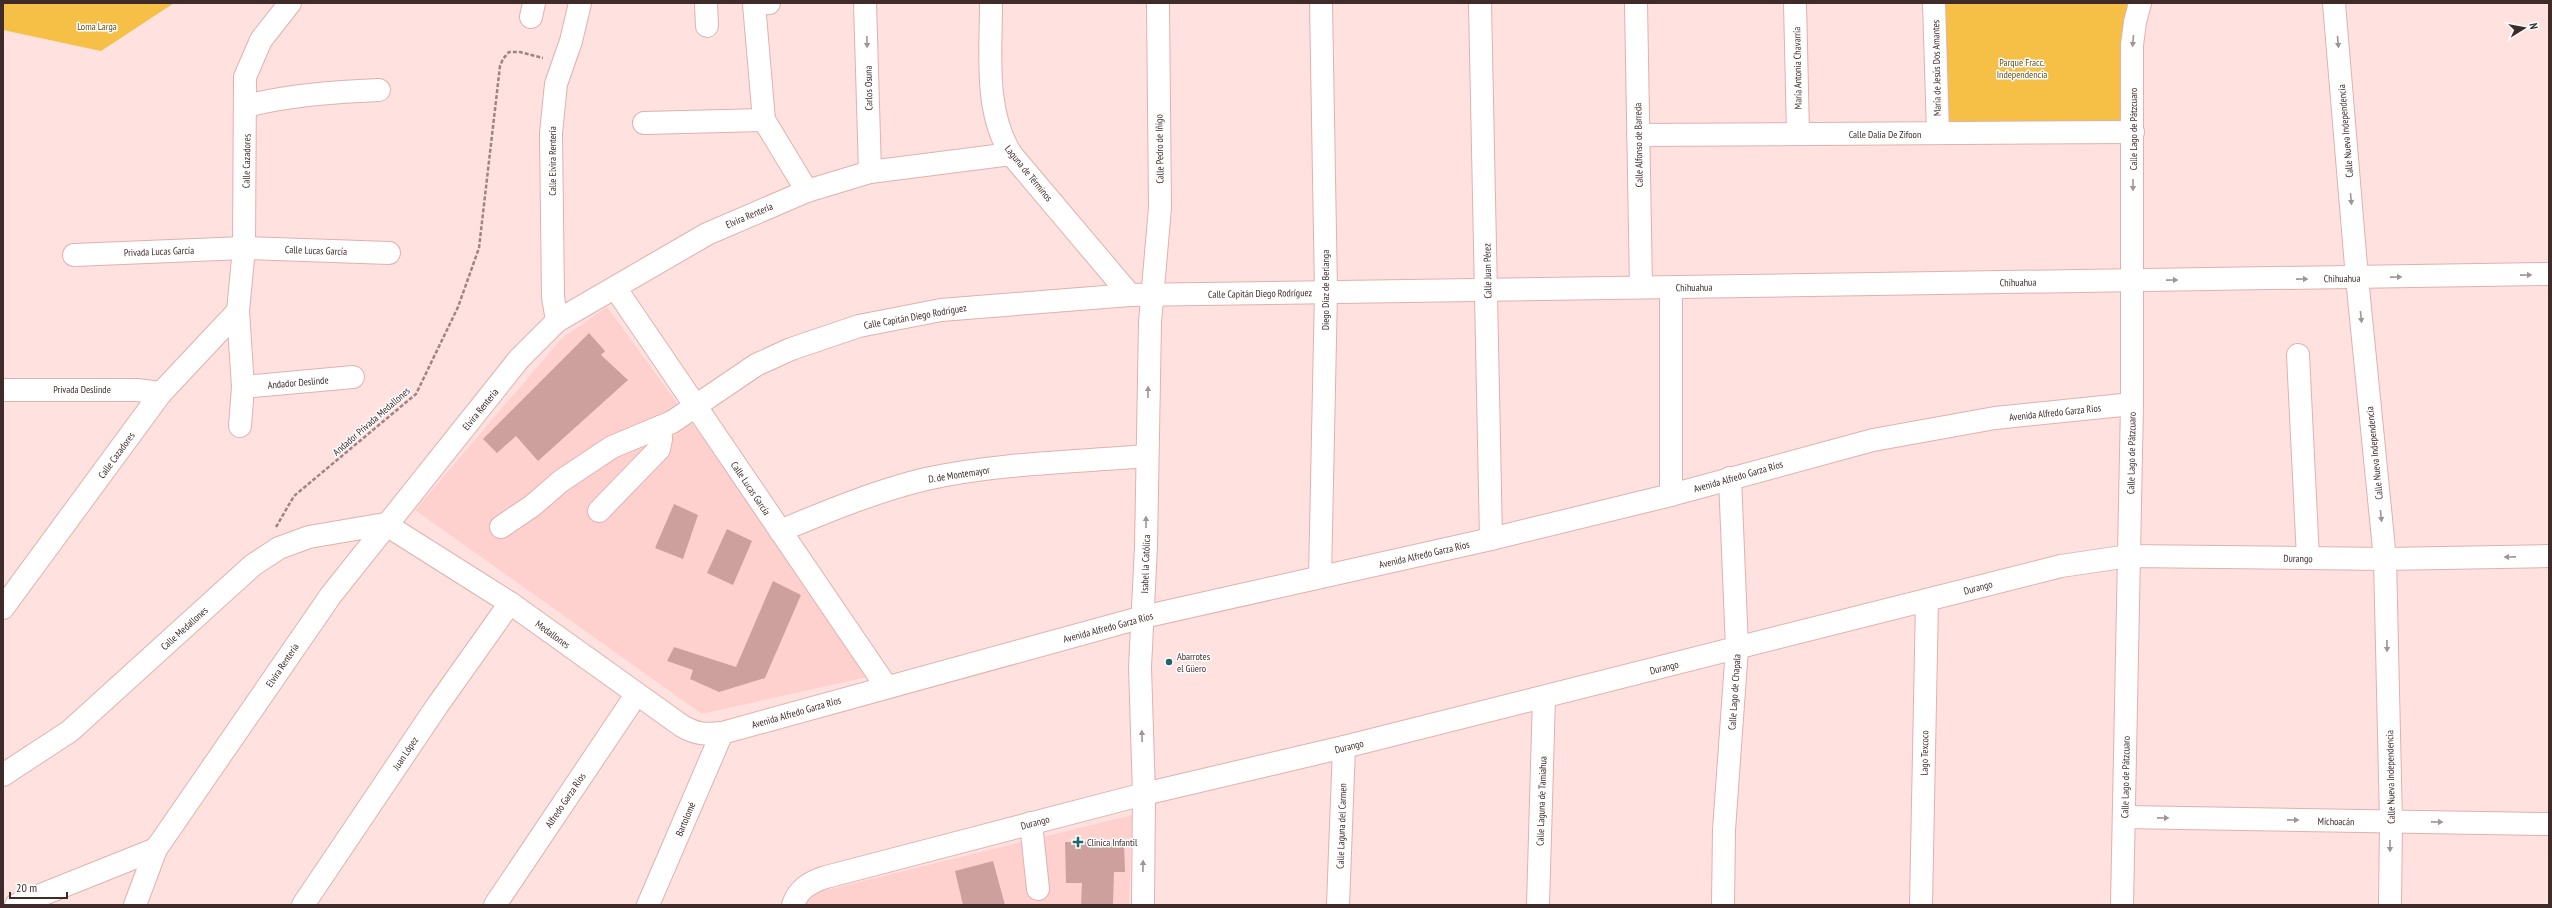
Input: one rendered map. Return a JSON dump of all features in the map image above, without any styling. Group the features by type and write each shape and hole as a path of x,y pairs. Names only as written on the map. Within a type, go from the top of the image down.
{"street":[{"name":"Calle Cazadores","path":"240,426 243,387 238,311 244,248 245,77 261,40 290,3"},
{"name":"Calle Elvira Rentería","path":"557,321 553,297 551,133 556,84 580,3"},
{"path":"706,3 707,26"},
{"path":"761,3 764,120 807,191"},
{"name":"Carlos Osuna","path":"866,3 870,172"},
{"name":"Laguna de Términos","path":"991,3 991,80 994,108 1003,141 1011,154 1130,295"},
{"name":"Calle Pedro de Iñigo","path":"1152,295 1160,208 1158,3"},
{"name":"Diego Díaz de Berlanga","path":"1320,577 1326,292 1321,3"},
{"name":"Calle Juan Pérez","path":"1480,3 1491,539"},
{"name":"Calle Alfonso de Barreda","path":"1636,3 1641,288"},
{"name":"María Antonia Chavarría","path":"1796,3 1798,134"},
{"name":"María de Jesús Dos Amantes","path":"1934,3 1938,133"},
{"name":"Calle Lago de Pátzcuaro","path":"2122,905 2132,404 2132,45 2135,22 2140,3"},
{"name":"Calle Nueva Independencia","path":"2334,3 2357,278 2385,559 2391,822 2390,905"},
{"path":"246,106 284,97 326,92 380,90"},
{"path":"644,123 764,120"},
{"name":"Calle Dalia De Zifoon","path":"1638,135 2133,132"},
{"name":"Elvira Rentería","path":"135,905 156,849 330,595 385,524 519,359 557,321 616,289 707,234 807,191 870,172 1011,154"},
{"name":"Calle Lucas García","path":"244,248 389,253"},
{"name":"Privada Lucas García","path":"74,255 244,248"},
{"name":"Chihuahua","path":"1487,290 2549,274"},
{"path":"1671,288 1671,495"},
{"name":"Calle Lucas García","path":"616,289 886,686"},
{"name":"Calle Capitán Diego Rodríguez","path":"1152,295 1487,290"},
{"path":"1130,295 1152,295"},
{"name":"Calle Capitán Diego Rodríguez","path":"501,527 532,506 561,481 612,447 660,427 696,407 756,365 791,350 859,326 940,310 1130,295"},
{"name":"Isabel la Católica","path":"1143,905 1144,794 1140,666 1143,617 1152,295"},
{"name":"Calle Cazadores","path":"3,608 161,393 238,311"},
{"path":"2298,355 2308,558"},
{"name":"Andador Deslinde","path":"243,387 353,377"},
{"name":"Privada Deslinde","path":"3,390 137,390 161,393"},
{"name":"Avenida Alfredo Garza Ríos","path":"722,733 886,686 1143,617 1491,539 1671,495 1815,454 1931,428 1995,418 2132,404"},
{"path":"599,511 659,449 661,439 660,427"},
{"name":"D. de Montemayor","path":"780,531 847,504 887,490 932,478 996,468 1147,456"},
{"name":"Calle Lago de Chapala","path":"1723,905 1724,830 1737,648 1730,478"},
{"name":"Medallones","path":"385,524 510,603 636,695 693,733 704,735 722,733"},
{"name":"Calle Medallones","path":"3,775 70,731 252,565 279,548 309,537 385,524"},
{"name":"Durango","path":"795,900 813,881 826,876 1144,794 1344,747 1928,600 2029,573 2094,560 2129,556 2385,559 2549,556"},
{"name":"Lago Texcoco","path":"1921,905 1928,600"},
{"name":"Juan López","path":"303,905 432,712 510,603"},
{"name":"Alfredo Garza Ríos","path":"495,905 636,695"},
{"name":"Calle Laguna de Tamiahua","path":"1538,905 1544,697"},
{"name":"Bartolomé","path":"648,905 722,733"},
{"name":"Calle Laguna del Carmen","path":"1338,905 1344,747"},
{"name":"Michoacán","path":"2124,817 2549,824"},
{"path":"1031,823 1038,889"},
{"path":"16,905 156,849"}],"path":[{"name":"Andador Privada Medallones","path":"273,531 294,496 416,394 458,307 479,248 500,66 503,59 509,52 520,52 563,64"}],"shaded area":[{"path":"607,307 876,675 702,714 415,510 562,338"},
{"name":"Clinica Infantil","path":"1132,815 1129,905 804,905 814,893"}],"green space":[{"name":"Loma Larga","path":"3,3 174,3 101,51 3,30"},
{"name":"Parque Fracc. Independencia","path":"1934,3 2127,3 2133,132 1938,133"}],"building":[{"path":"589,333 605,351 601,355 628,380 538,461 516,436 497,453 483,439"},
{"path":"674,504 698,515 683,559 655,548"},
{"path":"727,529 752,541 733,585 707,573"},
{"path":"773,581 801,595 765,678 719,692 690,679 693,670 667,661 674,647 736,667"},
{"path":"1065,842 1124,843 1125,872 1114,872 1113,905 1081,905 1082,883 1066,883"},
{"path":"993,861 1005,905 963,905 955,871"}],"place":[{"name":"Abarrotes el Güero","path":"1169,662"},
{"name":"Clinica Infantil","path":"1078,842"}]}
